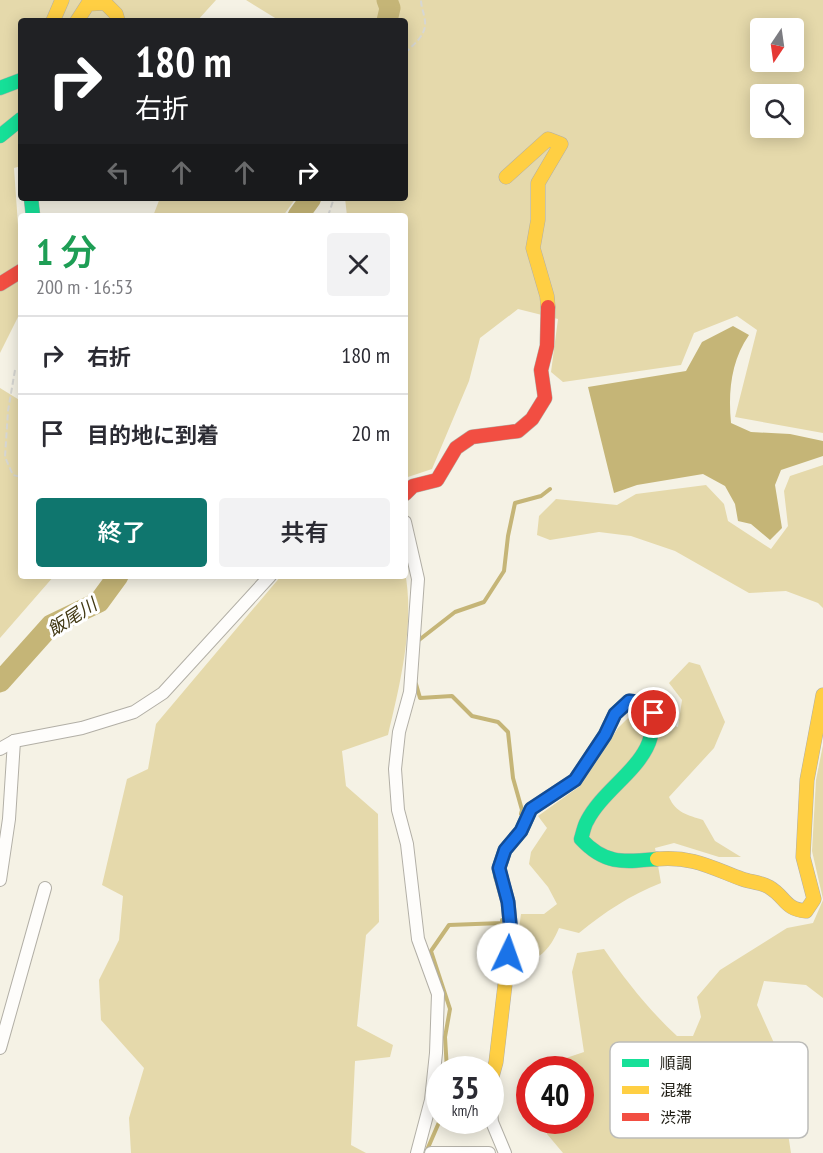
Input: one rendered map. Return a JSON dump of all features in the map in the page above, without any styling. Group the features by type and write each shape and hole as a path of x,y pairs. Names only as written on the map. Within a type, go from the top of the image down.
{"street":[{"path":"54,18 62,0"},
{"path":"79,18 88,4 105,3 117,18"},
{"path":"0,88 18,81"},
{"path":"0,136 18,121"},
{"path":"408,491 412,486 437,480 456,448 472,437 518,431 532,419 545,398 542,370 549,320 547,296 533,248 538,220 538,183 561,144 548,139 506,177"},
{"path":"0,285 18,273"},
{"path":"408,535 418,579 410,692 399,732 395,769 398,810 407,844 418,939 438,994 436,1053 431,1100 417,1153"},
{"path":"0,749 14,741 82,728 134,712 163,693 267,579"},
{"path":"497,1056 511,933 508,902 499,868 505,850 521,831 531,809 575,780 605,735 615,714 629,701 648,703 654,713 656,729 646,748 586,821 581,839 589,850 597,856 623,862 685,858 709,862 745,880 768,886 793,910 806,911 814,898 803,857 807,780 823,695"},
{"path":"0,880 9,819 14,741"},
{"path":"0,1048 45,888"},
{"path":"497,1134 505,1153"},
{"path":"431,1153 489,1153"}],"path":[{"path":"408,50 423,33 426,24 421,0"},
{"path":"15,370 8,411 5,457 13,475 18,476"}],"shaded area":[{"path":"0,0 216,0 200,18 18,18 18,167 14,168 18,225 18,317 0,353"},
{"path":"246,0 823,0 823,433 735,417 757,330 737,316 694,333 681,365 563,382 551,372 558,319 518,309 480,338 469,381 432,469 408,477 408,213 347,213 345,201 408,201 408,18 275,18"},
{"path":"159,201 294,201 285,213 154,213"},
{"path":"733,326 749,335 738,355 732,377 731,423 751,432 790,434 823,441 823,456 781,470 775,485 782,528 770,540 751,524 738,521 735,504 725,486 703,474 637,485 614,493 588,387 686,371 702,342"},
{"path":"0,388 18,399 18,579 51,579 0,638"},
{"path":"823,465 823,608 818,603 786,591 749,593 675,551 631,536 599,532 550,540 537,535 539,516 556,499 617,505 636,494 706,485 724,504 728,521 771,549 788,526 784,491 790,476"},
{"path":"278,579 406,579 408,612 405,654 388,735 342,751 346,786 378,814 379,922 366,935 357,1026 393,1045 390,1057 355,1061 351,1145 366,1153 131,1153 129,1118 144,1068 101,1020 99,980 119,940 123,896 102,885 127,779 148,769 156,724"},
{"path":"689,662 700,665 725,722 714,748 669,797 679,810 703,820 715,841 741,857 719,857 674,843 655,848 661,883 618,905 579,933 559,928 552,943 542,954 530,961 514,965 521,914 544,914 557,904 548,887 529,864 531,852 547,828 538,816 580,786 618,728 632,714 678,727 682,700 669,683"},
{"path":"823,745 823,899 812,851 816,780"},
{"path":"823,900 823,998 806,985 764,981 757,1005 774,1042 610,1042 610,1138 789,1138 791,1153 563,1153 547,1134 594,1134 594,1056 572,1056 584,1052 572,972 577,953 604,949 638,995 677,1036 693,1036 701,1017 697,997 720,970 787,928 813,923"}],"waterway":[{"name":"飯尾川","path":"387,0 390,8 388,18"},
{"name":"飯尾川","path":"300,213 309,201"},
{"path":"419,640 455,612 484,602 504,571 515,503 541,496 550,489"},
{"name":"飯尾川","path":"0,682 51,625 99,602 116,579"},
{"path":"416,684 420,698 452,696 472,716 498,722 508,732 513,778 522,810 521,814"},
{"path":"446,1056 445,1037 450,1009 431,951 449,925 502,923 502,920"},
{"path":"427,1150 434,1134"}],"traffic: fast":[{"path":"0,88 18,81"},
{"path":"0,136 18,121"},
{"path":"31,201 33,213"},
{"path":"501,877 499,868 505,850 521,831 531,809 575,780 605,735 615,714 629,701 648,703 652,722 650,738 633,767 597,806 586,823 581,839 598,854 607,858 625,861 657,859"}],"traffic: slow":[{"path":"54,18 62,0"},
{"path":"79,18 88,4 105,3 117,18"},
{"path":"506,177 548,139 561,144 538,183 538,220 533,248 548,307"},
{"path":"657,859 691,861 762,884 775,891 793,908 806,911 814,899 803,857 807,780 823,695"},
{"path":"497,1056 511,933 508,902 501,877"}],"traffic: jam":[{"path":"0,284 18,273"},
{"path":"408,491 413,486 437,480 456,448 472,437 518,431 532,419 545,398 541,370 547,346 548,307"}],"route":[{"path":"508,954 511,933 508,902 499,868 505,850 521,831 531,809 575,780 605,735 615,714 629,701 648,703 654,713"}]}
